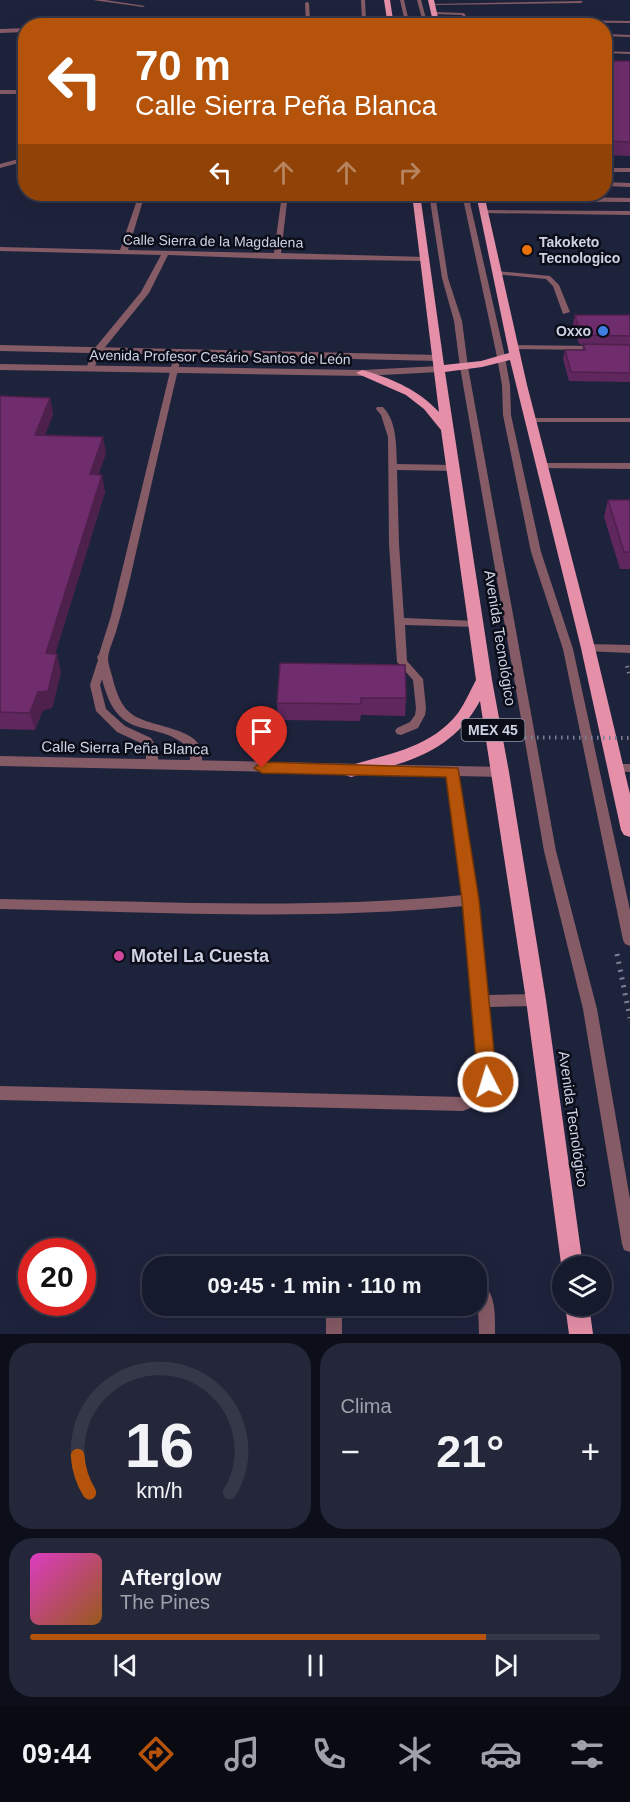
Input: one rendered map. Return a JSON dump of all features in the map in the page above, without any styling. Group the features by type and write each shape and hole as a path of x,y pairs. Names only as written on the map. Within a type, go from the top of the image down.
{"main road":[{"path":"387,0 390,18"},
{"path":"431,2 436,18"},
{"name":"Avenida Tecnológico","path":"417,201 447,429 484,680 501,772 536,1000 571,1256"},
{"path":"481,201 509,354 542,466 588,648 630,830"},
{"path":"439,364 464,367 509,354"},
{"path":"362,374 415,393 447,429"},
{"path":"351,771 399,758 442,736 463,718 484,680"},
{"path":"579,1316 581,1334"}],"street":[{"path":"0,31 18,30"},
{"path":"0,92 18,92"},
{"path":"0,166 18,161"},
{"path":"123,253 140,201"},
{"path":"277,257 284,201"},
{"name":"Calle Sierra de la Magdalena","path":"0,249 426,259"},
{"path":"90,368 99,350 145,292 165,254"},
{"name":"Avenida Profesor Cesário Santos de León","path":"0,348 178,352 439,364"},
{"name":"Avenida Profesor Cesário Santos de León","path":"0,367 362,374 439,364"},
{"name":"Calle Sierra Peña Blanca","path":"0,761 351,771 501,772"}],"lane":[{"path":"95,0 143,6"},
{"path":"363,0 364,18"},
{"path":"402,0 406,18"},
{"path":"419,0 424,18"},
{"path":"431,2 581,2"},
{"path":"307,3 308,18"},
{"path":"434,13 462,13 464,18"},
{"path":"612,22 630,22"},
{"path":"612,35 630,36"},
{"path":"612,52 630,53"},
{"path":"612,170 630,170"},
{"path":"612,184 630,185"},
{"path":"612,199 630,200"},
{"path":"433,201 446,278 459,321 464,367 550,851 590,1010 630,1244"},
{"path":"467,201 509,354 506,385 507,415 536,552 568,649 630,940"},
{"path":"481,201 630,213"},
{"path":"496,273 548,277 556,285 566,312"},
{"path":"509,354 607,349"},
{"path":"152,765 153,750 147,741 121,729 101,711 95,685 116,616 178,352"},
{"path":"380,409 385,414 392,437 402,662 418,679 421,708 420,716 414,725 401,731"},
{"path":"530,420 630,420"},
{"path":"542,466 630,466"},
{"path":"393,467 453,468"},
{"path":"399,621 477,624"},
{"path":"588,648 630,649"},
{"path":"102,657 112,694 120,710 148,728 182,735 190,740 197,749 195,766"},
{"path":"615,768 630,768"},
{"path":"0,1094 463,1104 482,1096 488,1082 481,1001 453,772"},
{"path":"0,904 262,909 398,907 470,900"},
{"path":"481,1001 536,1000"},
{"path":"334,1316 334,1334"},
{"path":"486,1316 487,1334"}],"path":[{"path":"471,737 630,738"}],"building":[{"path":"612,61 630,61 630,142 612,141"},
{"path":"575,315 630,315 630,336 581,335"},
{"path":"583,344 630,345 630,373 571,372 565,350 585,350"},
{"path":"0,396 50,398 35,435 103,437 90,474 102,475 46,653 57,654 48,691 38,692 30,713 0,712"},
{"path":"608,500 630,500 630,552 624,552"},
{"path":"280,663 405,665 406,698 361,698 361,704 277,703"}],"place":[{"name":"Takoketo Tecnologico","path":"527,250"},
{"name":"Oxxo","path":"603,331"},
{"name":"Motel La Cuesta","path":"119,956"}],"route":[{"path":"262,768 453,772 470,900 488,1082"}]}
